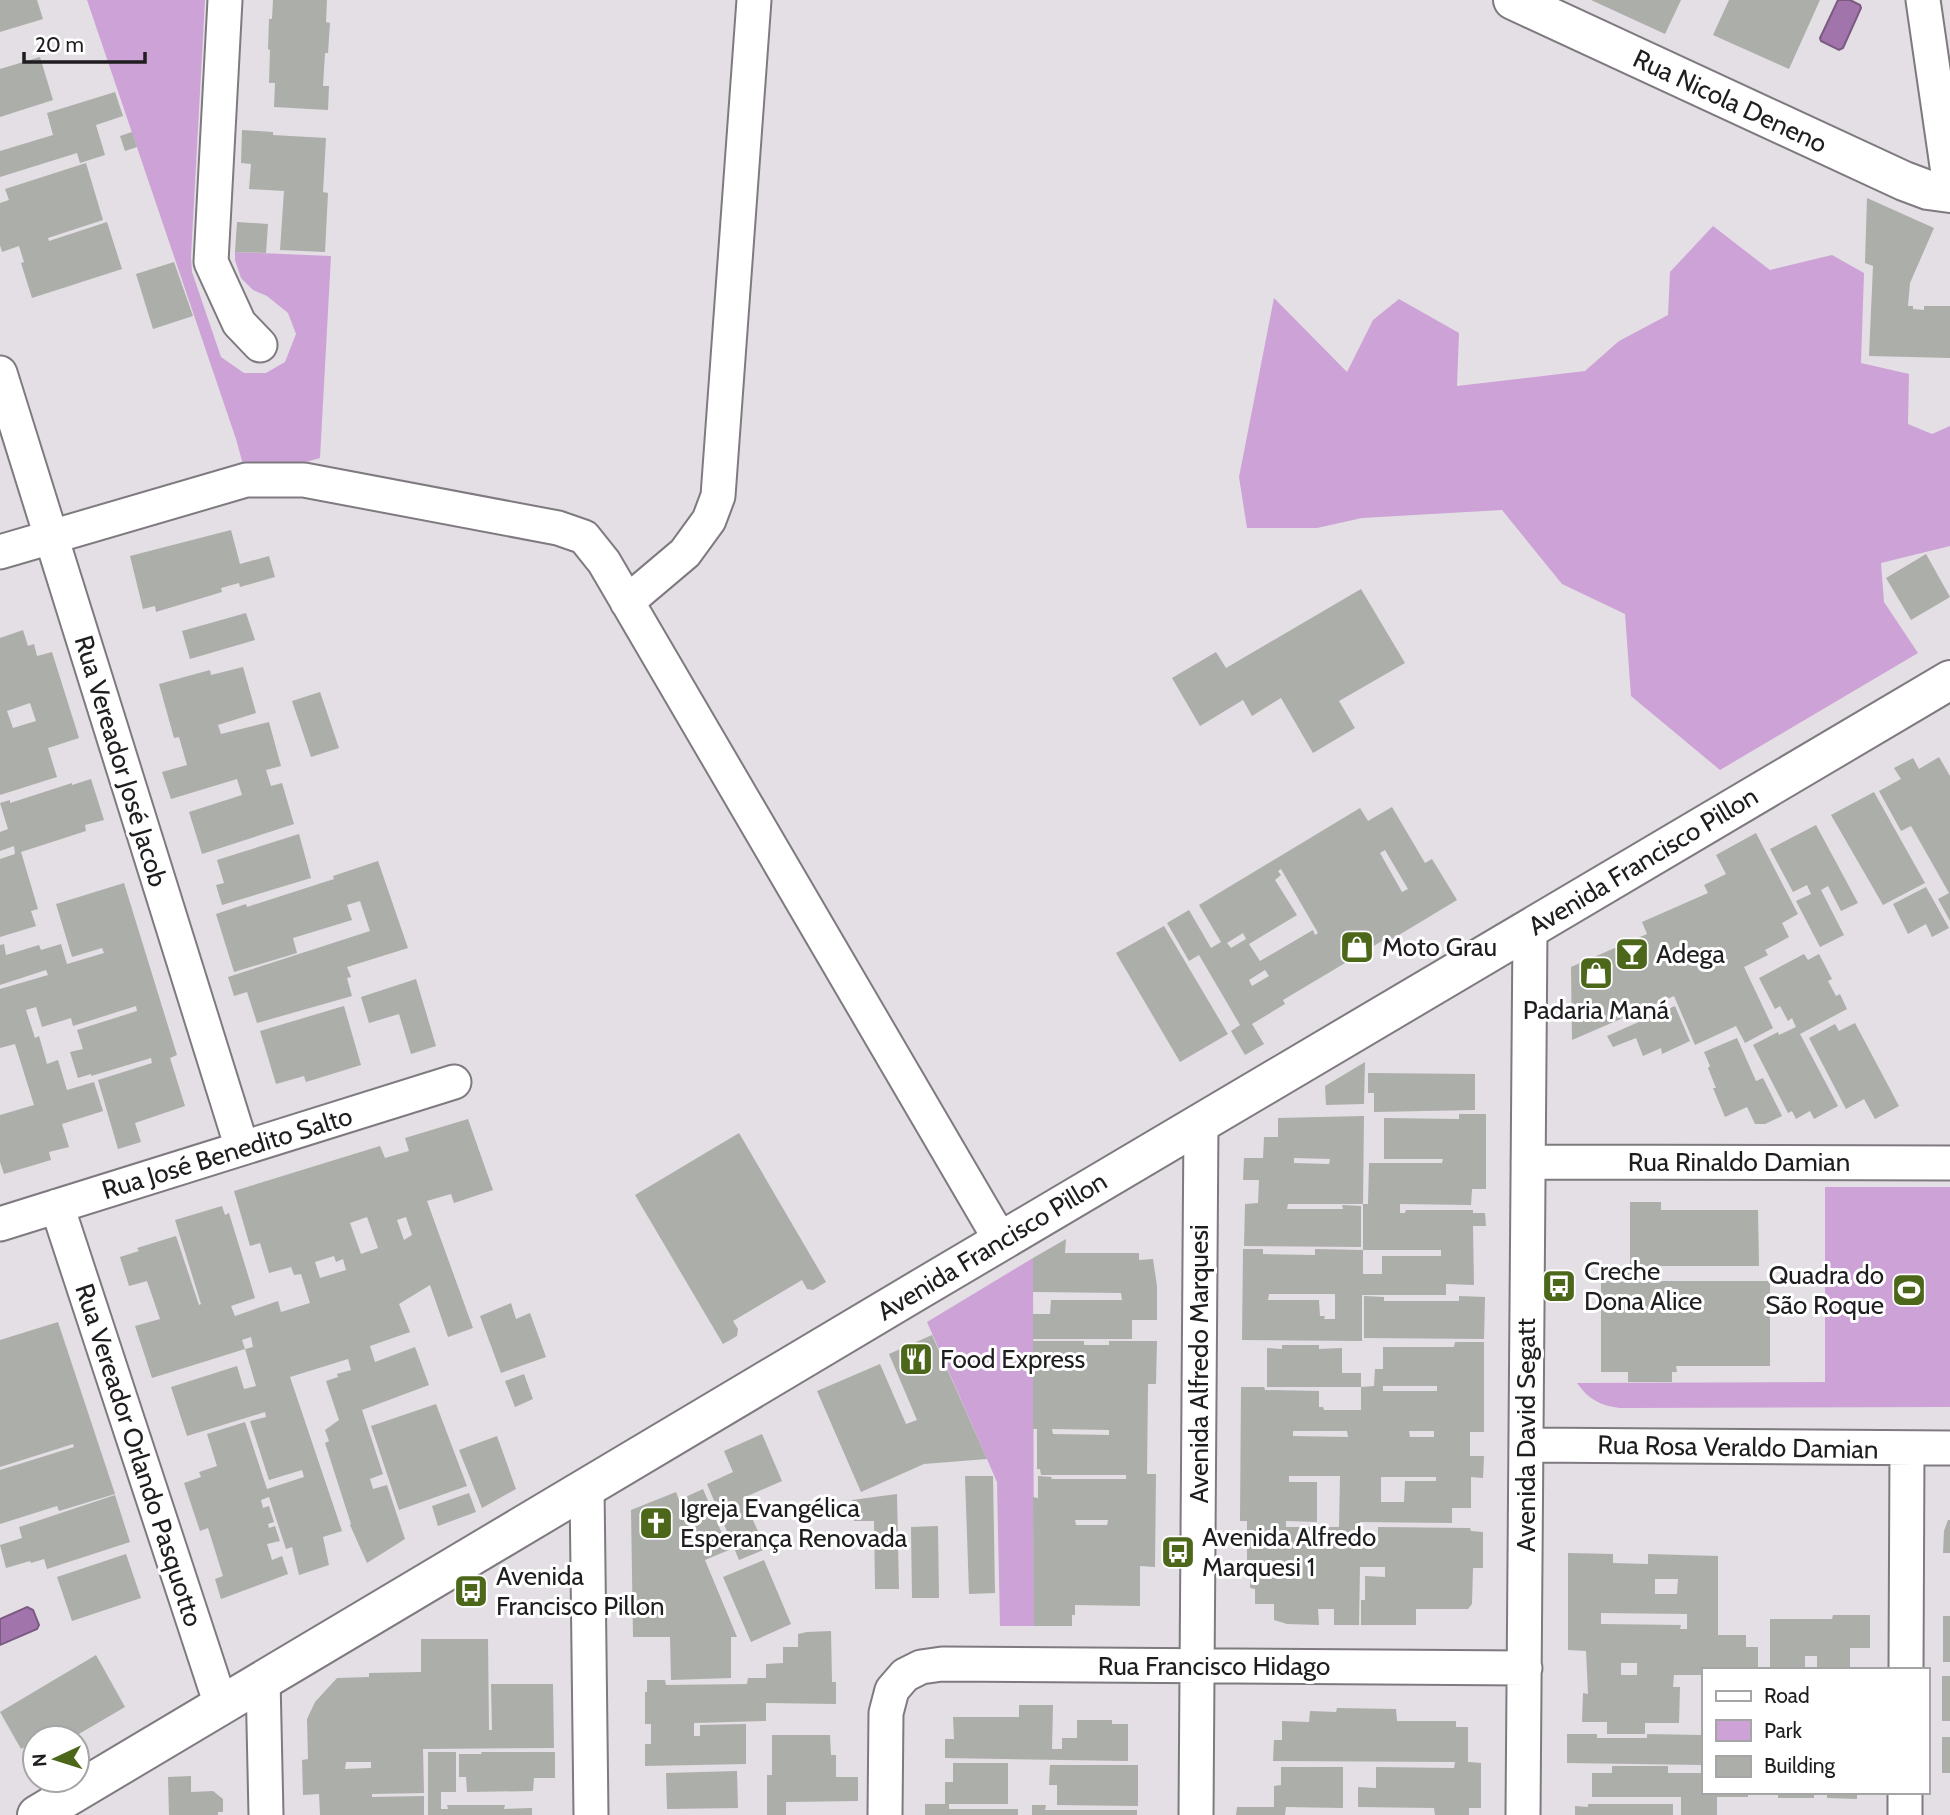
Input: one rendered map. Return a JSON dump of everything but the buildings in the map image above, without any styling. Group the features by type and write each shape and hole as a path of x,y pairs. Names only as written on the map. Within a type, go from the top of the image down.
{"main road":[{"name":"Rua Nicola Deneno","path":"1513,0 1904,181 1928,190 1950,193"},
{"name":"Avenida Francisco Pillon","path":"37,1815 1950,680"}],"street":[{"path":"225,0 211,262 239,323 260,345"},
{"path":"627,602 685,553 709,520 718,496 754,0"},
{"path":"1923,0 1950,187"},
{"name":"Rua Vereador José Jacob","path":"0,373 242,1148"},
{"path":"0,552 246,480 304,480 558,528 584,537 604,562 1001,1241"},
{"name":"Avenida David Segatt","path":"1523,1815 1530,928"},
{"name":"Rua José Benedito Salto","path":"0,1224 454,1082"},
{"name":"Avenida Alfredo Marquesi","path":"1196,1815 1201,1122"},
{"name":"Rua Rinaldo Damian","path":"1528,1162 1950,1163"},
{"name":"Rua Vereador Orlando Pasquotto","path":"58,1206 221,1704"},
{"name":"Rua Rosa Veraldo Damian","path":"1527,1445 1950,1448"},
{"path":"1906,1668 1907,1449"},
{"path":"587,1488 592,1815"},
{"name":"Rua Francisco Hidago","path":"885,1815 886,1713 892,1690 905,1675 921,1667 942,1664 1525,1668"},
{"path":"263,1679 266,1815"},
{"path":"1905,1794 1905,1815"}],"green space":[{"path":"87,0 205,0 192,272 221,357 244,373 266,373 285,362 296,334 288,313 267,296 253,290 241,278 235,252 331,256 320,458 247,479 236,439"},
{"path":"1713,226 1770,270 1832,255 1864,273 1861,363 1909,374 1908,424 1932,434 1950,426 1950,546 1881,563 1884,602 1918,653 1720,770 1631,696 1625,614 1562,584 1502,510 1362,518 1317,528 1247,528 1239,477 1274,298 1347,372 1373,320 1399,299 1459,333 1457,386 1585,371 1619,341 1668,315 1670,272"},
{"path":"1825,1187 1950,1187 1950,1407 1620,1408 1596,1401 1581,1389 1577,1383 1825,1382"},
{"path":"1033,1258 1034,1626 1000,1626 997,1482 927,1322"}],"shaded area":[{"path":"1838,0 1850,0 1861,8 1843,48 1839,50 1820,38"},
{"path":"27,1607 33,1610 39,1625 37,1629 0,1645 0,1619"}],"place":[{"name":"Moto Grau","path":"1357,947"},
{"name":"Adega","path":"1632,954"},
{"name":"Padaria Maná","path":"1596,973"},
{"name":"Creche Dona Alice","path":"1559,1286"},
{"name":"Quadra do São Roque","path":"1909,1290"},
{"name":"Food Express","path":"916,1359"},
{"name":"Igreja Evangélica Esperança Renovada","path":"656,1523"},
{"name":"Avenida Alfredo Marquesi 1","path":"1178,1552"},
{"name":"Avenida Francisco Pillon","path":"471,1591"}]}
